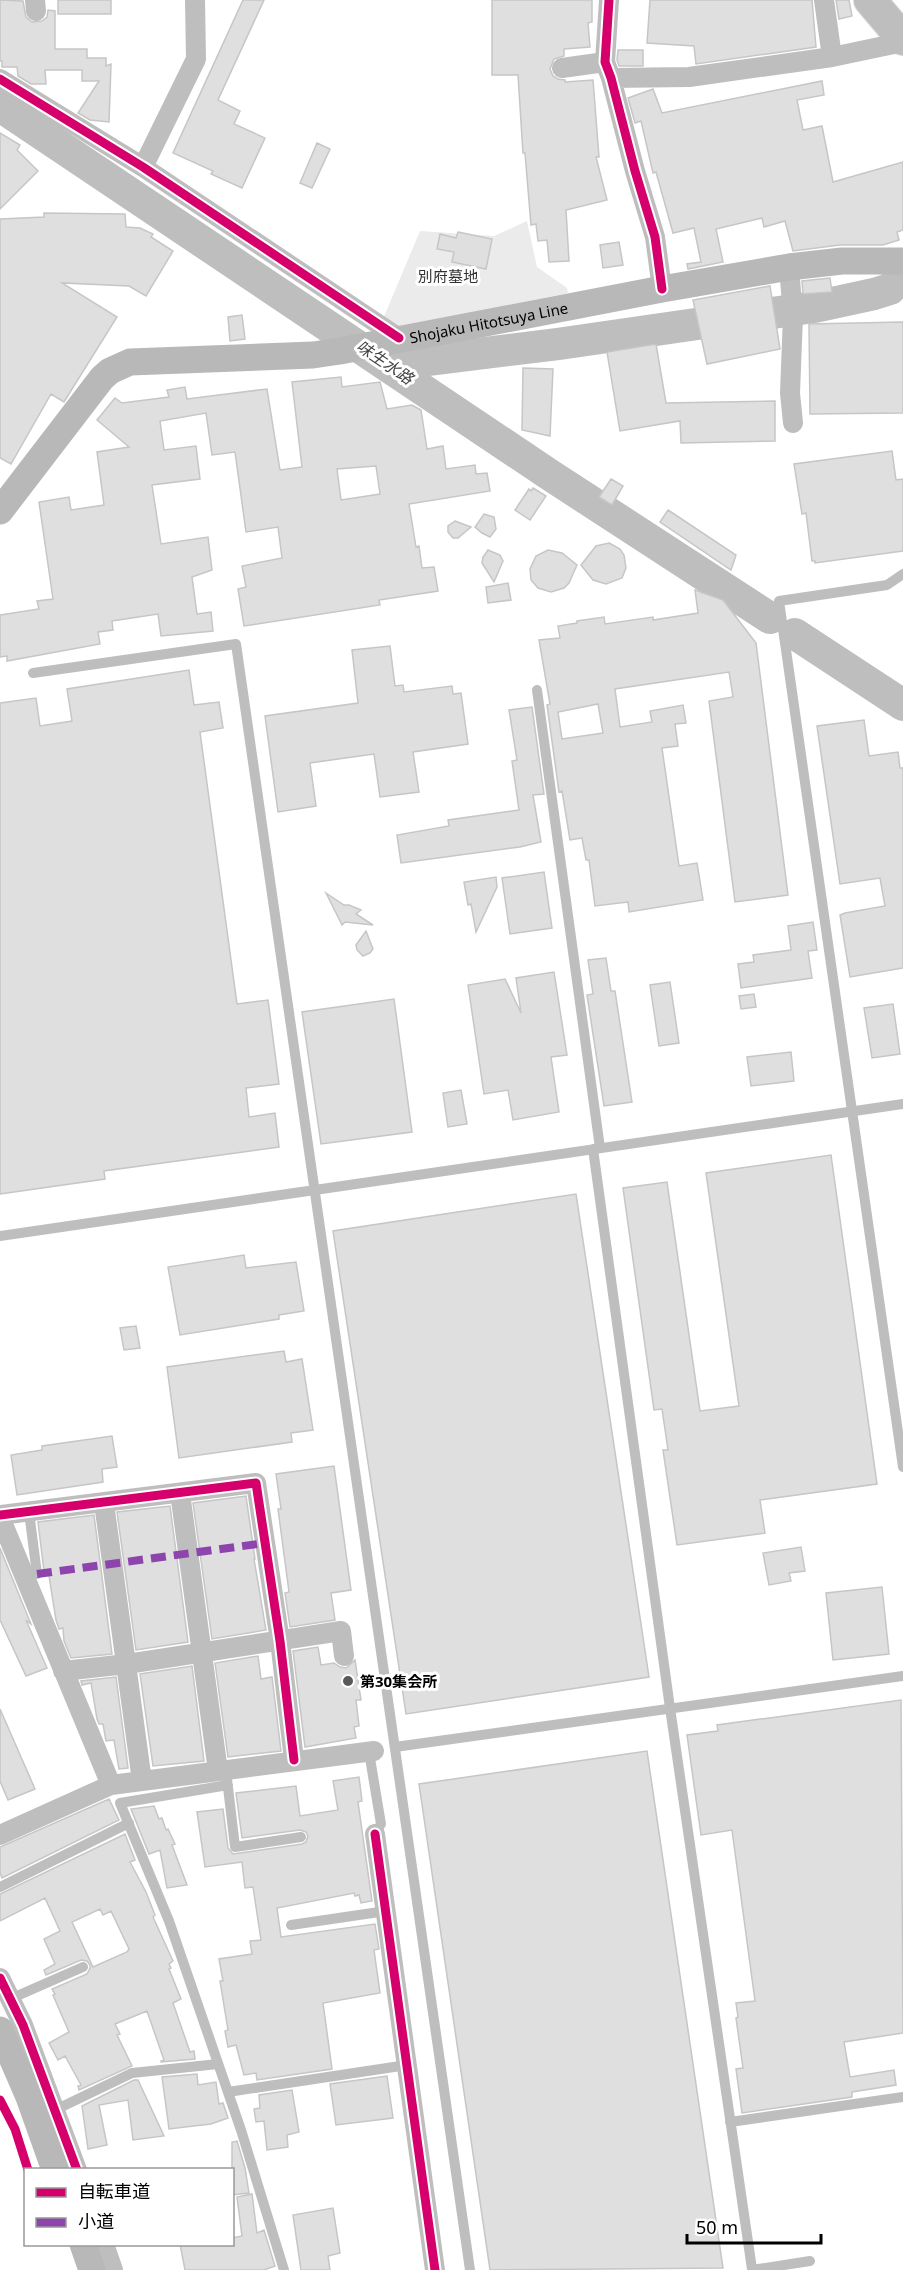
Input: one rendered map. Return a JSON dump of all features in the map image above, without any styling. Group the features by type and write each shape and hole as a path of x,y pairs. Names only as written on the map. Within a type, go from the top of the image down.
{"main road":[{"path":"870,0 903,41"},
{"name":"Shojaku Hitotsuya Line","path":"0,511 102,378 120,365 141,361 313,355 789,267 897,257"},
{"path":"0,2030 55,2168"},
{"path":"84,2246 92,2270"}],"street":[{"path":"143,167 196,59 195,0"},
{"path":"609,0 608,70 655,237 663,289"},
{"path":"824,0 832,57"},
{"path":"562,68 689,77 832,57 903,41"},
{"path":"3,88 143,167 388,341"},
{"path":"789,267 792,311 790,393 793,423"},
{"path":"111,1785 63,1671 5,1544 0,1516 256,1484 280,1641 294,1760"},
{"path":"180,1493 224,1775"},
{"path":"104,1503 142,1781"},
{"path":"63,1671 127,1664 341,1631 344,1656"},
{"path":"0,1835 111,1785 224,1775 294,1760 371,1752"},
{"path":"375,1834 435,2270"},
{"path":"0,1978 23,2025 77,2168"},
{"path":"105,2246 113,2270"}],"lane":[{"path":"903,574 887,585 779,601 903,1467"},
{"path":"33,673 236,644 471,2270"},
{"path":"537,690 670,1708 752,2270 810,2261"},
{"path":"0,1236 903,1104"},
{"path":"29,1512 37,1574"},
{"path":"395,1747 903,1676"},
{"path":"371,1752 381,1824 375,1834"},
{"path":"284,2270 228,2092 169,1921 120,1803 224,1775 235,1848 301,1837"},
{"path":"0,1887 129,1823"},
{"path":"291,1925 386,1911"},
{"path":"10,1999 83,1967"},
{"path":"55,2110 132,2073 218,2064"},
{"path":"228,2092 407,2065"},
{"path":"730,2122 903,2097"}],"green space":[{"name":"別府墓地","path":"527,221 537,267 567,288 568,293 398,328 383,319 420,231 494,236"}],"building":[{"path":"0,0 23,1 26,17 32,22 42,21 47,17 48,10 55,11 55,49 87,49 87,58 106,58 106,66 111,64 109,122 90,120 78,113 99,81 82,81 82,70 45,70 46,84 31,84 18,76 17,67 2,67 2,61 0,61"},
{"path":"58,0 111,0 111,14 58,14"},
{"path":"243,0 264,0 218,100 240,111 234,124 265,138 242,188 211,174 213,171 173,153"},
{"path":"492,0 592,0 592,22 588,23 590,47 564,49 564,56 554,59 550,69 553,76 565,82 593,80 599,157 596,157 607,200 566,210 569,261 549,262 547,240 538,241 536,224 531,225 518,75 492,75"},
{"path":"650,0 812,0 816,47 696,64 694,46 647,43"},
{"path":"836,0 849,0 852,16 839,19"},
{"path":"618,50 643,50 643,66 619,66"},
{"path":"822,81 824,95 797,100 803,130 822,126 833,182 903,162 903,230 897,232 899,240 883,245 840,245 793,251 785,221 764,227 762,218 716,229 723,262 688,269 687,264 701,262 694,228 673,233 656,172 653,173 641,121 635,123 628,98 653,89 662,113"},
{"path":"0,133 20,145 17,150 38,171 0,209"},
{"path":"317,143 330,149 312,188 300,183"},
{"path":"44,213 125,214 126,227 140,228 153,234 151,237 173,251 146,296 129,286 62,283 117,317 64,402 51,394 11,464 0,458 0,219 44,217"},
{"path":"458,232 492,239 486,269 452,262 454,252 437,249 440,234 456,238"},
{"path":"619,242 623,265 603,268 600,245"},
{"path":"830,278 832,292 803,294 802,281"},
{"path":"770,286 780,349 707,364 693,300"},
{"path":"242,315 245,339 230,341 228,317"},
{"path":"903,322 903,413 810,414 809,324"},
{"path":"656,344 666,403 775,401 775,441 681,443 680,421 620,431 607,352"},
{"path":"523,368 553,369 550,436 522,430"},
{"path":"341,377 342,387 380,382 387,409 412,405 421,410 427,449 443,446 446,469 475,465 476,474 487,473 490,491 409,504 422,568 434,567 438,591 379,600 380,605 244,626 238,589 246,587 242,566 282,558 278,527 246,532 235,452 212,455 206,413 160,421 164,450 196,446 200,479 152,485 161,544 208,537 212,570 192,577 197,614 211,612 213,631 161,636 158,614 112,621 113,630 98,632 100,644 7,661 7,656 0,657 0,615 39,609 37,601 53,599 39,502 69,497 71,510 104,505 97,452 129,447 97,420 115,398 122,403 169,397 167,390 185,387 187,399 267,389 280,470 302,467 292,382","holes":["376,466 380,494 341,500 337,469"]},
{"path":"892,451 896,480 903,479 903,551 815,563 812,561 806,513 802,514 794,464"},
{"path":"611,479 623,486 612,505 599,497"},
{"path":"533,488 546,496 530,520 515,510 529,489 531,491"},
{"path":"668,510 736,555 731,570 660,522"},
{"path":"484,514 494,517 496,529 490,537 475,527"},
{"path":"455,521 471,527 458,538 453,538 448,532 448,526"},
{"path":"609,543 620,549 624,555 626,568 622,578 606,584 593,580 581,565 596,546"},
{"path":"488,550 500,555 503,561 494,582 482,563"},
{"path":"548,550 562,553 577,565 569,583 564,588 551,592 538,588 531,580 530,569 536,556"},
{"path":"508,583 511,600 488,603 486,587"},
{"path":"695,590 723,600 756,643 788,895 735,902 709,701 733,697 729,672 615,689 620,727 652,722 650,711 683,705 686,723 675,724 678,746 662,748 679,866 697,863 703,900 629,912 628,902 595,906 589,860 586,860 582,838 570,840 562,791 559,792 547,705 550,704 539,640 560,638 558,626 577,623 577,621 604,617 605,624 698,613","holes":["598,704 603,733 562,739 558,712"]},
{"path":"390,646 395,686 403,685 404,692 452,686 453,694 461,693 468,744 413,752 419,792 380,797 374,754 310,763 316,806 278,812 265,716 358,703 352,650"},
{"path":"189,670 194,705 219,702 223,728 200,732 237,1004 268,1000 279,1084 246,1088 249,1117 275,1113 279,1147 104,1171 105,1179 0,1194 0,703 36,698 40,726 72,721 67,689"},
{"path":"532,707 544,794 533,795 541,842 520,847 401,863 397,835 449,826 448,820 519,810 512,761 517,760 509,710"},
{"path":"864,720 869,756 898,752 900,768 903,768 903,968 850,977 840,915 885,906 880,878 840,884 817,726"},
{"path":"544,872 552,928 510,934 502,878"},
{"path":"496,877 497,887 476,932 464,882"},
{"path":"326,893 344,905 361,910 356,914 373,925 345,922 342,925"},
{"path":"813,922 817,950 808,951 812,978 741,988 738,964 754,962 753,955 791,950 788,926"},
{"path":"366,931 373,949 363,956 357,950 356,945"},
{"path":"606,958 611,991 615,991 632,1102 604,1106 587,995 593,994 588,960"},
{"path":"554,972 567,1055 551,1057 559,1112 513,1120 508,1090 484,1094 468,985 505,979 521,1013 516,978"},
{"path":"670,982 679,1043 659,1046 650,985"},
{"path":"754,994 756,1007 741,1009 739,996"},
{"path":"394,999 412,1132 321,1144 302,1012"},
{"path":"893,1004 900,1054 872,1058 864,1008"},
{"path":"791,1052 794,1081 751,1086 747,1057"},
{"path":"461,1090 467,1124 448,1127 443,1093"},
{"path":"831,1155 877,1484 760,1500 765,1533 677,1545 663,1450 668,1450 662,1409 654,1410 623,1188 667,1182 700,1411 739,1406 706,1173"},
{"path":"576,1194 649,1677 406,1714 333,1231"},
{"path":"244,1255 246,1268 296,1262 304,1311 279,1315 279,1319 180,1335 168,1267"},
{"path":"136,1326 140,1348 124,1350 120,1328"},
{"path":"284,1351 286,1362 302,1359 313,1430 291,1433 292,1442 179,1458 167,1367"},
{"path":"112,1436 117,1467 102,1469 103,1482 17,1495 11,1455 42,1450 42,1446"},
{"path":"334,1466 351,1590 331,1593 335,1620 290,1627 285,1593 289,1592 278,1509 281,1509 276,1474"},
{"path":"246,1496 266,1630 212,1639 193,1503"},
{"path":"170,1506 188,1642 136,1650 117,1512"},
{"path":"94,1515 112,1654 71,1658 64,1641 63,1628 59,1629 56,1620 48,1570 44,1571 38,1522"},
{"path":"801,1547 805,1571 789,1573 791,1581 769,1585 763,1553"},
{"path":"0,1548 31,1624 26,1620 47,1668 26,1676 0,1620"},
{"path":"882,1587 889,1654 833,1660 826,1593"},
{"path":"318,1647 321,1665 334,1663 346,1668 355,1660 361,1700 356,1700 359,1726 354,1727 356,1738 305,1747 293,1651"},
{"path":"258,1656 261,1679 272,1677 281,1751 228,1757 215,1663"},
{"path":"192,1666 204,1761 153,1766 140,1674"},
{"path":"116,1677 128,1768 119,1769 114,1740 106,1741 103,1724 99,1724 97,1719 91,1683 82,1685 81,1681"},
{"path":"901,1700 903,2033 844,2042 850,2077 894,2070 896,2085 852,2092 852,2097 742,2113 736,2069 743,2068 736,2003 755,2001 732,1830 701,1835 687,1735 718,1731 717,1725"},
{"path":"0,1709 35,1789 8,1800 0,1781"},
{"path":"647,1751 723,2268 490,2270 419,1784"},
{"path":"359,1777 362,1801 358,1802 372,1901 361,1903 359,1895 355,1896 354,1893 277,1908 281,1937 375,1924 379,1949 374,1950 380,1993 323,2003 332,2069 257,2080 256,2073 244,2075 236,2045 228,2047 219,1959 252,1954 250,1941 261,1940 253,1887 245,1888 242,1862 205,1867 197,1812 223,1809 228,1848 233,1854 302,1844 306,1842 308,1836 306,1832 300,1830 242,1838 236,1793 296,1786 300,1816 338,1810 333,1781"},
{"path":"109,1799 119,1820 2,1878 0,1847"},
{"path":"154,1806 159,1819 162,1818 175,1844 172,1845 187,1885 167,1888 160,1850 149,1854 131,1809"},
{"path":"125,1834 135,1860 130,1862 146,1892 155,1915 153,1917 173,1961 169,1964 171,1968 169,1969 181,1999 173,2003 190,2052 194,2051 195,2059 161,2062 164,2060 147,2011 115,2024 120,2034 117,2035 132,2066 79,2090 78,2086 81,2085 65,2056 58,2060 49,2043 69,2032 52,1989 87,1974 90,1965 87,1961 81,1960 46,1975 44,1970 55,1964 44,1939 60,1931 45,1898 0,1921 0,1894","holes":["100,1909 103,1915 111,1911 129,1949 93,1967 72,1922"]},
{"path":"197,2074 198,2085 216,2082 219,2104 223,2103 228,2118 211,2124 169,2129 162,2077"},
{"path":"387,2076 393,2118 336,2125 330,2084"},
{"path":"138,2080 164,2136 133,2140 128,2100 99,2105 107,2145 88,2149 82,2106"},
{"path":"292,2090 299,2132 287,2135 288,2147 267,2150 264,2121 256,2122 254,2109 260,2108 259,2095"},
{"path":"237,2141 249,2193 234,2195 232,2142"},
{"path":"252,2194 257,2233 264,2230 275,2266 264,2270 185,2270 180,2246 234,2246 234,2238 242,2236 237,2197"},
{"path":"333,2208 340,2253 328,2256 330,2270 301,2270 293,2215"}],"waterway":[{"name":"味生水路","path":"0,106 550,475 770,618"},
{"path":"387,365 558,344 814,307 890,289 903,275"},
{"path":"795,634 903,705"}],"marked path":[{"path":"37,1574 265,1543"}],"cycle path":[{"path":"609,0 605,62 655,237 662,289"},
{"path":"0,79 143,167 399,338"},
{"path":"0,1515 256,1483 280,1641 294,1760"},
{"path":"375,1834 435,2270"},
{"path":"0,1978 23,2025 76,2168"},
{"path":"0,2100 15,2129 27,2168"}],"place":[{"name":"第30集会所","path":"348,1681"}]}
